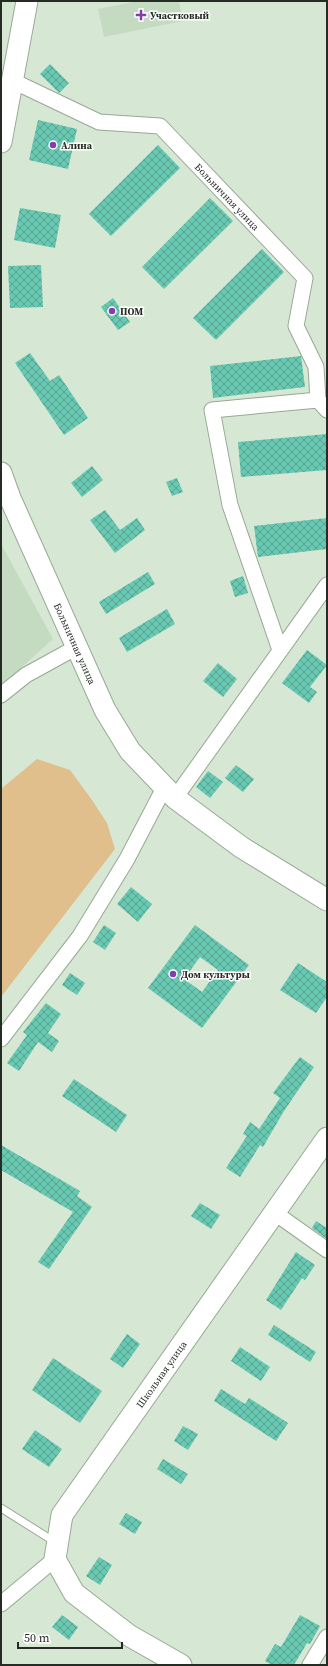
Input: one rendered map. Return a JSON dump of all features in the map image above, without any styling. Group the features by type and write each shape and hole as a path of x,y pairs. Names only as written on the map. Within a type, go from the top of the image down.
{"street":[{"path":"1,142 27,1"},
{"name":"Больничная улица","path":"13,81 99,122 160,126 305,278 296,326 316,367 323,405"},
{"path":"280,650 230,505 212,410 323,405"},
{"name":"Больничная улица","path":"1,473 10,498 105,710 130,752 170,793 241,847 327,900"},
{"path":"1,1039 80,936 170,793 280,650 327,585"},
{"path":"1,695 26,675 77,647"},
{"name":"Школьная улица","path":"56,1551 62,1515 327,1138"},
{"path":"275,1213 327,1250"},
{"path":"1,1604 56,1551 74,1594 130,1636 181,1665"},
{"path":"310,1665 327,1637"}],"lane":[{"path":"1,1508 56,1551"}],"shaded area":[{"name":"Участковый","path":"138,1 179,1 183,21 104,37 98,9"},
{"path":"1,544 53,639 1,686"},
{"path":"37,759 70,770 107,823 115,849 1,997 1,789"}],"building":[{"path":"50,64 69,83 59,93 40,74"},
{"name":"Алина","path":"38,120 77,129 68,169 29,160"},
{"path":"158,145 180,168 111,236 89,214"},
{"path":"210,198 233,221 164,289 142,267"},
{"path":"20,208 61,215 55,248 14,240"},
{"path":"262,249 284,272 216,340 193,318"},
{"path":"41,265 43,307 10,308 8,266"},
{"path":"113,298 130,322 118,330 101,307"},
{"path":"30,353 50,381 59,375 88,418 64,435 15,363"},
{"path":"301,356 305,387 213,398 210,366"},
{"path":"327,434 327,470 241,477 238,442"},
{"path":"92,466 103,480 82,497 71,483"},
{"path":"177,478 183,492 172,496 166,482"},
{"path":"105,510 120,530 137,518 145,530 115,553 90,520"},
{"path":"327,518 327,549 258,557 254,526"},
{"path":"148,572 155,584 106,614 99,602"},
{"path":"243,576 248,593 235,597 230,581"},
{"path":"167,609 175,624 127,652 119,638"},
{"path":"307,650 327,665 310,687 317,692 309,703 282,683"},
{"path":"218,663 237,679 223,697 203,681"},
{"path":"236,765 254,779 243,792 225,778"},
{"path":"208,771 223,782 210,798 196,787"},
{"path":"131,887 152,904 138,922 117,904"},
{"path":"104,925 116,933 105,950 93,942"},
{"name":"Дом культуры","path":"195,925 249,965 202,1028 148,988","holes":["200,957 218,970 202,992 184,979"]},
{"path":"298,963 327,982 327,997 316,1013 280,990"},
{"path":"70,973 85,983 77,995 62,985"},
{"path":"46,1003 61,1014 48,1033 59,1041 52,1052 38,1042 19,1071 7,1063 27,1035 23,1032"},
{"path":"300,1057 314,1067 284,1111 263,1147 260,1145 240,1177 226,1168 247,1136 243,1134 250,1122 259,1129 280,1098 273,1093"},
{"path":"74,1079 127,1115 116,1132 62,1096"},
{"path":"1,1145 80,1191 77,1196 92,1207 49,1269 38,1262 73,1212 1,1170"},
{"path":"200,1203 220,1215 211,1229 191,1216"},
{"path":"316,1221 327,1228 327,1239 312,1228"},
{"path":"296,1252 315,1265 305,1280 302,1278 281,1310 266,1300"},
{"path":"274,1325 316,1352 310,1362 268,1335"},
{"path":"127,1334 140,1344 123,1368 110,1359"},
{"path":"240,1347 270,1367 261,1381 231,1361"},
{"path":"53,1358 102,1391 80,1423 32,1390"},
{"path":"221,1389 245,1404 249,1398 288,1423 276,1441 214,1401"},
{"path":"183,1426 198,1434 188,1450 174,1441"},
{"path":"35,1430 62,1449 49,1467 22,1449"},
{"path":"163,1459 188,1474 181,1484 157,1469"},
{"path":"126,1513 142,1522 135,1534 119,1524"},
{"path":"99,1557 112,1565 100,1585 86,1576"},
{"path":"62,1615 78,1627 69,1640 52,1627"},
{"path":"300,1615 320,1626 310,1644 307,1643 294,1665 272,1665 265,1661 275,1644 281,1647"}],"place":[{"name":"Участковый","path":"141,15"},
{"name":"Алина","path":"53,145"},
{"name":"ПОМ","path":"112,311"},
{"name":"Дом культуры","path":"173,974"}]}
